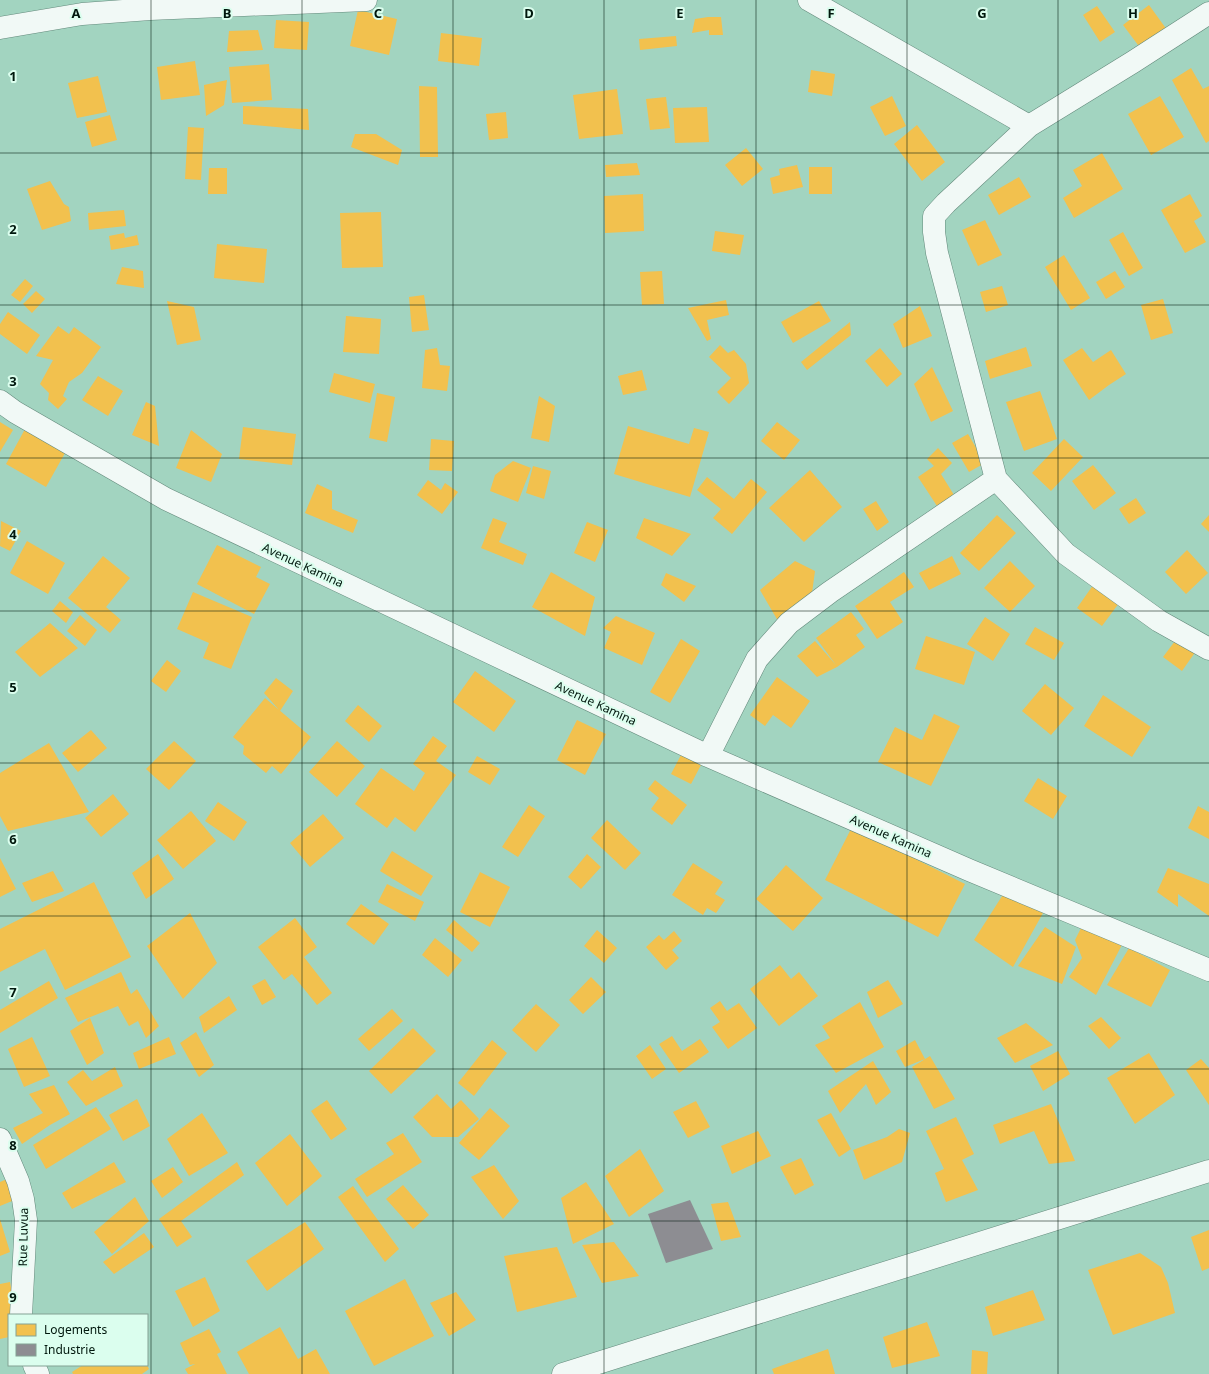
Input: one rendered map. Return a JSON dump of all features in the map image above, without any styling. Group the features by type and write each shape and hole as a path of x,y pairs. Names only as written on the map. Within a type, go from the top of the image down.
{"street":[{"path":"0,28 82,14 150,9 366,0"},
{"path":"809,0 1029,126"},
{"path":"1209,13 1029,126 934,216 934,232 937,253 996,479 1066,554 1159,621 1209,649"},
{"name":"Avenue Kamina","path":"0,401 15,412 166,500 708,756 969,870 1209,970"},
{"path":"708,756 757,659 789,623 830,592 996,479"},
{"name":"Rue Luvua","path":"0,1139 18,1181 23,1199 26,1220 21,1314"},
{"path":"563,1374 1209,1171"}],"building: Logements":[{"path":"1149,5 1170,34 1144,53 1123,25"},
{"path":"1097,6 1115,32 1100,42 1083,15"},
{"path":"358,10 397,19 389,55 350,46"},
{"path":"721,17 723,35 709,35 709,30 692,33 695,19"},
{"path":"276,20 309,22 307,50 274,48"},
{"path":"258,30 263,50 227,52 229,31"},
{"path":"441,33 482,38 479,66 438,61"},
{"path":"676,36 677,46 640,50 639,39"},
{"path":"195,61 200,95 161,100 157,67"},
{"path":"269,64 272,100 232,103 229,67"},
{"path":"1191,68 1203,89 1209,86 1209,141 1206,143 1172,80"},
{"path":"811,70 835,74 832,96 808,92"},
{"path":"98,76 107,112 77,118 68,83"},
{"path":"227,80 224,105 206,116 204,85"},
{"path":"419,86 437,87 438,157 420,157"},
{"path":"617,89 623,134 579,139 573,95"},
{"path":"892,96 906,126 885,136 870,107"},
{"path":"1160,96 1184,137 1151,155 1128,114"},
{"path":"666,97 670,128 650,130 646,99"},
{"path":"243,106 308,109 309,130 243,124"},
{"path":"707,107 709,142 675,143 673,108"},
{"path":"506,112 508,138 489,140 486,114"},
{"path":"110,115 117,140 92,147 85,122"},
{"path":"917,125 945,162 922,181 894,144"},
{"path":"188,127 204,128 201,180 185,179"},
{"path":"355,134 376,134 402,150 398,165 351,147"},
{"path":"746,148 763,169 742,186 725,165"},
{"path":"1102,153 1123,189 1074,218 1063,198 1082,186 1073,170"},
{"path":"637,163 640,175 606,177 605,165"},
{"path":"797,165 803,187 773,194 770,178 780,175 779,169"},
{"path":"809,167 832,167 832,194 809,194"},
{"path":"209,168 227,168 227,194 208,194"},
{"path":"1019,177 1031,197 999,215 988,195"},
{"path":"50,181 64,204 69,207 71,221 42,230 27,189"},
{"path":"643,194 644,231 605,233 604,196"},
{"path":"1190,194 1202,216 1194,221 1206,242 1185,253 1161,210"},
{"path":"124,210 126,226 89,230 88,213"},
{"path":"381,212 383,267 342,268 340,213"},
{"path":"985,220 1002,255 978,266 962,230"},
{"path":"715,231 744,235 740,255 712,251"},
{"path":"1123,232 1143,268 1129,276 1109,240"},
{"path":"124,233 125,238 137,235 139,245 111,250 109,236"},
{"path":"217,244 267,249 264,283 214,278"},
{"path":"1064,255 1090,298 1071,310 1045,267"},
{"path":"122,267 143,271 144,288 116,284"},
{"path":"662,271 664,304 642,305 640,272"},
{"path":"1115,271 1125,287 1106,299 1096,282"},
{"path":"25,279 33,286 20,302 11,295"},
{"path":"1002,286 1008,305 986,312 980,292"},
{"path":"36,291 45,299 32,313 23,304"},
{"path":"424,295 429,330 412,332 409,297"},
{"path":"1163,299 1173,333 1151,340 1141,305"},
{"path":"726,300 729,315 707,320 711,339 707,341 688,308"},
{"path":"167,301 194,307 201,340 177,345"},
{"path":"819,301 831,321 793,343 781,322"},
{"path":"920,306 932,336 903,348 893,324"},
{"path":"8,312 40,335 27,354 0,334 0,324"},
{"path":"346,316 381,319 379,354 343,352"},
{"path":"850,322 851,335 807,370 801,362"},
{"path":"58,326 69,334 74,327 101,347 82,373 69,382 63,396 67,399 58,409 48,400 49,393 40,384 53,360 36,356"},
{"path":"720,345 728,353 734,350 746,364 749,383 729,404 717,392 731,378 709,357"},
{"path":"1026,347 1032,366 990,379 985,361"},
{"path":"437,348 440,365 450,366 447,391 422,388 425,350"},
{"path":"880,348 902,374 887,387 865,361"},
{"path":"1082,348 1093,362 1111,350 1126,374 1089,400 1063,360"},
{"path":"932,367 953,411 931,422 914,384"},
{"path":"642,370 647,390 623,395 618,376"},
{"path":"334,373 375,384 370,403 329,392"},
{"path":"98,376 123,391 108,416 82,400"},
{"path":"1040,391 1057,439 1024,451 1006,402"},
{"path":"377,393 395,397 387,442 369,438"},
{"path":"539,396 555,406 549,442 531,438"},
{"path":"146,402 155,406 159,446 132,435"},
{"path":"0,422 13,430 0,452"},
{"path":"777,422 800,440 784,460 761,441"},
{"path":"628,426 689,444 694,428 709,432 690,497 614,474"},
{"path":"243,427 296,434 292,465 239,459"},
{"path":"25,429 65,453 46,487 6,464"},
{"path":"191,430 222,454 211,482 176,468"},
{"path":"968,434 985,463 969,472 952,443"},
{"path":"431,439 454,441 452,471 429,470"},
{"path":"1064,439 1083,457 1051,491 1032,473"},
{"path":"938,448 952,463 941,474 954,495 937,506 918,477 934,466 927,459"},
{"path":"513,461 531,468 518,502 490,491 495,475"},
{"path":"1093,465 1116,493 1094,510 1072,481"},
{"path":"533,466 551,471 544,499 526,493"},
{"path":"810,470 842,507 804,542 769,508"},
{"path":"707,477 734,499 751,479 767,492 732,534 713,518 721,509 697,490"},
{"path":"428,480 441,490 445,483 458,492 442,514 417,495"},
{"path":"317,484 332,491 332,509 358,520 353,533 305,513"},
{"path":"1136,498 1146,513 1129,524 1119,509"},
{"path":"876,501 889,522 877,531 863,509"},
{"path":"997,515 1016,533 979,571 960,553"},
{"path":"1209,515 1209,532 1201,524"},
{"path":"493,518 507,523 499,542 527,554 523,565 481,548"},
{"path":"644,518 691,534 672,556 636,538"},
{"path":"1,521 21,531 10,551 0,546"},
{"path":"587,522 608,530 595,562 574,553"},
{"path":"27,541 65,563 48,594 10,573"},
{"path":"217,545 261,567 256,577 270,584 254,614 197,584"},
{"path":"1187,550 1208,573 1186,594 1165,572"},
{"path":"103,556 130,578 106,607 121,620 110,633 68,598"},
{"path":"952,556 961,574 929,590 919,573"},
{"path":"795,561 815,571 812,593 778,621 760,590"},
{"path":"1010,561 1035,586 1010,612 984,588"},
{"path":"551,572 595,597 585,636 532,607"},
{"path":"904,572 914,587 890,602 903,622 877,639 855,606"},
{"path":"666,573 696,586 684,602 661,585"},
{"path":"1096,581 1122,599 1102,626 1077,608"},
{"path":"193,592 252,617 231,669 203,658 209,643 177,629"},
{"path":"60,601 73,612 66,623 52,611"},
{"path":"851,612 864,629 856,635 865,647 837,667 817,677 797,656 815,641 836,665 816,638"},
{"path":"80,615 97,630 85,646 67,631"},
{"path":"616,616 655,633 642,665 604,648 611,632 603,628"},
{"path":"985,617 1010,634 993,661 967,644"},
{"path":"50,623 78,648 40,677 15,652"},
{"path":"1035,627 1064,643 1054,660 1025,644"},
{"path":"926,636 975,652 964,685 915,669"},
{"path":"1178,637 1196,651 1182,671 1163,657"},
{"path":"681,639 700,651 670,703 650,692"},
{"path":"167,660 181,671 166,692 151,681"},
{"path":"475,671 516,701 494,732 453,702"},
{"path":"777,677 810,701 791,728 773,715 765,726 750,715"},
{"path":"276,678 293,691 280,711 264,693"},
{"path":"1045,684 1074,708 1051,735 1022,711"},
{"path":"1103,695 1151,727 1132,757 1084,726"},
{"path":"265,698 311,737 281,774 272,766 266,773 243,754 244,746 233,737"},
{"path":"358,705 382,726 369,742 345,721"},
{"path":"934,714 960,726 931,786 878,762 895,727 922,740"},
{"path":"577,720 606,734 585,775 557,760"},
{"path":"91,730 107,748 78,772 62,753"},
{"path":"433,736 447,746 436,761 456,775 415,832 395,817 387,828 355,804 381,768 414,791 425,773 413,764"},
{"path":"174,741 196,761 169,790 146,769"},
{"path":"337,741 365,766 337,797 309,772"},
{"path":"49,743 89,812 8,831 0,816 0,773"},
{"path":"681,755 701,765 691,784 671,774"},
{"path":"477,756 500,769 490,785 468,772"},
{"path":"1038,778 1067,796 1053,819 1024,801"},
{"path":"655,780 687,805 672,825 651,809 659,798 648,789"},
{"path":"113,794 129,814 101,837 85,818"},
{"path":"218,802 247,822 234,841 205,821"},
{"path":"529,805 545,816 518,857 502,847"},
{"path":"1198,806 1209,812 1209,839 1188,828"},
{"path":"191,811 216,841 183,869 157,840"},
{"path":"323,814 344,838 310,867 290,843"},
{"path":"607,820 641,853 625,870 591,838"},
{"path":"852,827 965,884 938,937 825,880"},
{"path":"392,851 433,876 421,896 380,871"},
{"path":"158,854 174,879 146,899 132,873"},
{"path":"587,854 601,867 581,889 568,877"},
{"path":"0,858 16,889 0,897"},
{"path":"693,863 723,882 715,894 725,900 716,913 707,908 703,915 672,895"},
{"path":"786,865 823,898 793,931 756,899"},
{"path":"1168,868 1209,884 1209,916 1178,894 1178,907 1157,892"},
{"path":"53,871 64,891 32,902 22,883"},
{"path":"480,872 510,887 490,927 460,912"},
{"path":"94,882 131,957 65,990 45,949 0,972 0,929"},
{"path":"387,884 424,902 415,921 378,902"},
{"path":"1004,893 1043,913 1013,967 974,940"},
{"path":"361,904 389,924 374,945 346,924"},
{"path":"190,913 217,963 183,999 147,946"},
{"path":"295,918 317,947 304,957 332,993 317,1005 292,974 284,980 258,947"},
{"path":"454,920 480,943 472,952 446,930"},
{"path":"1085,920 1126,937 1096,995 1069,977 1082,958 1075,940"},
{"path":"1045,927 1076,947 1062,984 1018,966"},
{"path":"597,930 617,948 604,963 584,946"},
{"path":"674,931 682,941 672,950 679,958 666,970 646,947 659,935 664,940"},
{"path":"435,938 462,960 448,977 422,955"},
{"path":"1129,948 1170,970 1151,1007 1107,985"},
{"path":"780,965 791,979 799,972 818,996 779,1026 750,989"},
{"path":"121,972 131,994 137,989 159,1026 146,1038 138,1021 129,1026 118,1006 78,1022 65,998"},
{"path":"591,977 606,992 583,1014 569,1000"},
{"path":"265,979 276,997 262,1005 252,986"},
{"path":"888,980 903,1004 878,1018 867,992"},
{"path":"49,981 58,998 0,1033 0,1010"},
{"path":"229,996 237,1010 204,1033 199,1017"},
{"path":"720,1001 727,1011 739,1003 757,1028 728,1049 712,1027 720,1022 710,1008"},
{"path":"860,1002 884,1047 836,1073 815,1045 830,1038 822,1026"},
{"path":"536,1004 560,1025 536,1052 512,1030"},
{"path":"392,1009 403,1021 369,1051 358,1039"},
{"path":"1101,1017 1121,1038 1109,1049 1088,1026"},
{"path":"90,1018 104,1053 87,1065 70,1031"},
{"path":"1026,1023 1053,1045 1015,1063 997,1038"},
{"path":"413,1028 436,1051 391,1094 369,1071"},
{"path":"196,1032 214,1065 199,1077 180,1043"},
{"path":"672,1036 682,1051 700,1039 709,1052 679,1073 659,1044"},
{"path":"32,1037 50,1076 24,1087 8,1049"},
{"path":"169,1037 176,1054 139,1069 133,1053"},
{"path":"492,1040 507,1053 474,1096 458,1083"},
{"path":"915,1040 925,1059 905,1067 896,1051"},
{"path":"650,1045 666,1069 652,1079 636,1056"},
{"path":"1058,1051 1070,1074 1043,1091 1030,1066"},
{"path":"1149,1053 1175,1095 1135,1124 1107,1078"},
{"path":"930,1056 955,1099 934,1109 912,1067"},
{"path":"1201,1059 1209,1068 1209,1105 1186,1070"},
{"path":"873,1061 891,1092 876,1105 866,1084 840,1113 828,1091"},
{"path":"115,1067 123,1086 86,1106 67,1082 83,1070 92,1081"},
{"path":"54,1085 70,1114 50,1125 22,1144 13,1128 43,1113 29,1094"},
{"path":"437,1094 451,1109 461,1100 479,1119 458,1137 432,1137 413,1117"},
{"path":"137,1099 150,1126 123,1141 109,1115"},
{"path":"327,1100 347,1129 331,1140 311,1111"},
{"path":"696,1101 710,1127 688,1138 673,1112"},
{"path":"1051,1104 1075,1161 1049,1164 1034,1131 1000,1144 993,1125"},
{"path":"96,1107 111,1129 46,1169 33,1145"},
{"path":"490,1108 510,1126 479,1160 459,1143"},
{"path":"202,1113 228,1153 189,1176 167,1139"},
{"path":"831,1113 851,1149 839,1157 817,1120"},
{"path":"956,1117 974,1154 962,1160 978,1190 946,1202 935,1173 944,1169 926,1131"},
{"path":"899,1129 910,1133 902,1162 864,1180 853,1150 887,1137"},
{"path":"758,1131 771,1156 732,1174 721,1146"},
{"path":"403,1133 422,1162 367,1197 355,1179 394,1154 386,1143"},
{"path":"290,1134 322,1176 287,1206 255,1163"},
{"path":"640,1149 664,1191 629,1217 605,1176"},
{"path":"801,1158 814,1185 795,1195 780,1167"},
{"path":"114,1162 126,1182 72,1209 62,1193"},
{"path":"237,1162 244,1175 181,1221 192,1237 177,1247 159,1219"},
{"path":"494,1165 519,1201 503,1219 471,1177"},
{"path":"173,1167 183,1182 162,1198 151,1181"},
{"path":"7,1179 17,1199 0,1206 0,1182"},
{"path":"586,1182 614,1224 573,1244 561,1198"},
{"path":"403,1185 429,1215 413,1229 386,1199"},
{"path":"353,1186 399,1249 385,1262 338,1197"},
{"path":"135,1197 149,1221 112,1254 94,1232"},
{"path":"728,1202 741,1237 721,1241 711,1204"},
{"path":"0,1219 10,1252 0,1256"},
{"path":"305,1222 324,1249 267,1291 246,1261"},
{"path":"1209,1230 1209,1268 1202,1271 1191,1237"},
{"path":"144,1233 154,1247 114,1274 103,1262"},
{"path":"614,1242 639,1276 602,1283 582,1245"},
{"path":"557,1247 577,1297 517,1312 504,1256"},
{"path":"1140,1253 1161,1267 1168,1283 1175,1313 1113,1335 1088,1270"},
{"path":"205,1277 220,1311 193,1327 175,1291"},
{"path":"405,1279 434,1336 374,1366 345,1311"},
{"path":"10,1282 16,1314 8,1314 8,1337 0,1339 0,1284"},
{"path":"1033,1290 1045,1320 993,1336 985,1307"},
{"path":"456,1292 476,1320 449,1336 430,1303"},
{"path":"927,1322 940,1356 892,1368 883,1337"},
{"path":"280,1327 298,1359 316,1349 330,1374 249,1374 237,1352"},
{"path":"209,1329 221,1352 217,1354 227,1374 188,1374 185,1369 195,1364 190,1365 180,1343"},
{"path":"828,1349 835,1374 774,1374 772,1369"},
{"path":"972,1350 988,1352 987,1374 971,1374"},
{"path":"81,1366 148,1366 149,1369 142,1374 73,1374 72,1372"}],"building: Industrie":[{"path":"690,1200 713,1249 666,1263 648,1214"}]}
